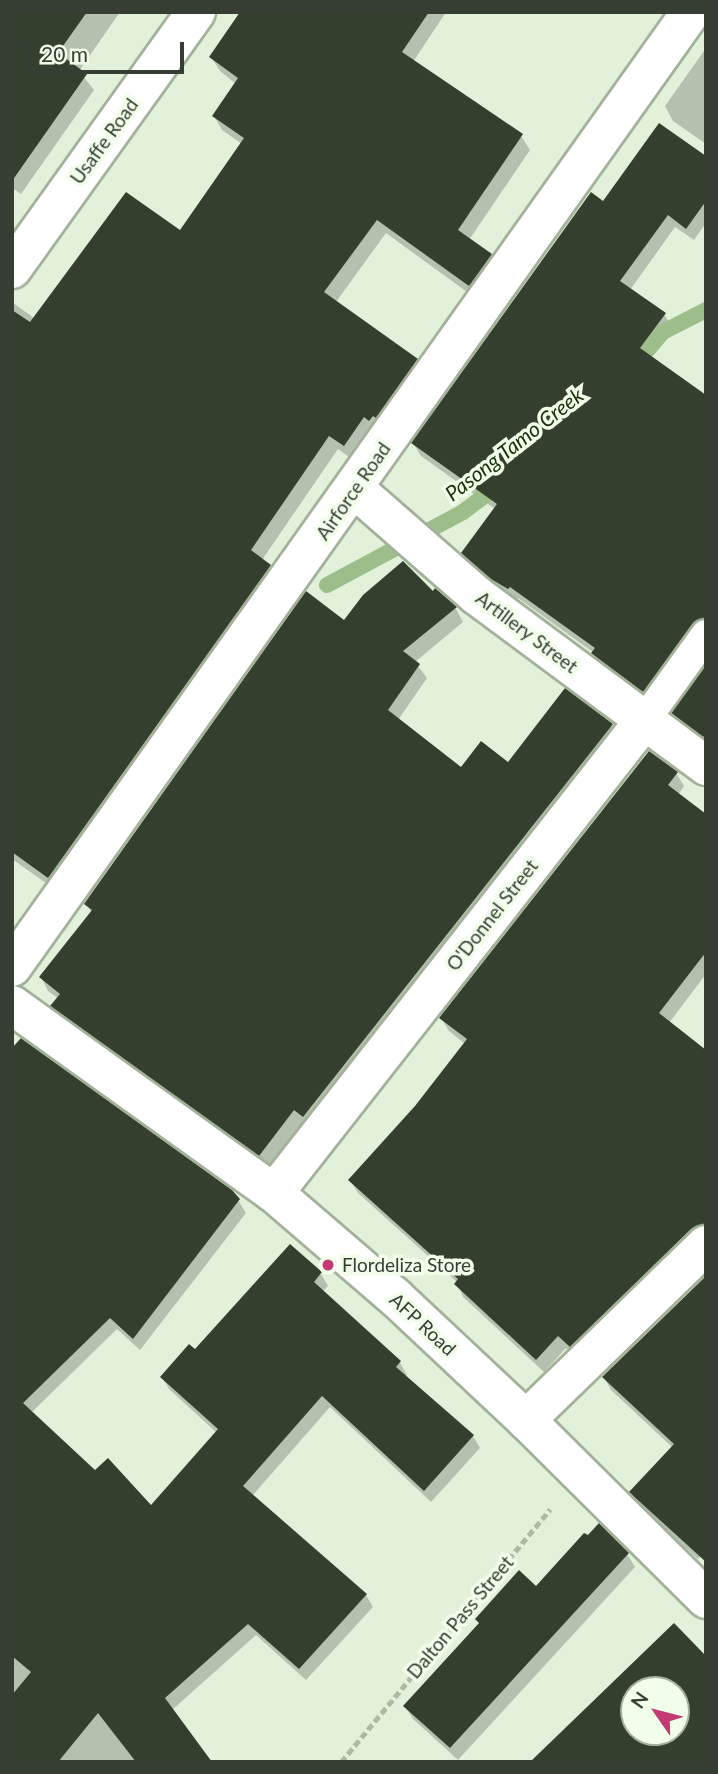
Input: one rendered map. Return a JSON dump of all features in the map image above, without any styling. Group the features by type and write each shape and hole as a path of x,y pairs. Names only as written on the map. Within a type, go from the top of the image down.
{"street":[{"name":"Usaffe Road","path":"12,269 196,12"},
{"name":"Airforce Road","path":"12,967 355,489 691,12"},
{"name":"Artillery Street","path":"355,489 476,594 706,766"},
{"name":"O'Donnel Street","path":"274,1193 645,721"},
{"name":"AFP Road","path":"12,1005 274,1193 395,1297 526,1420 706,1599"},
{"path":"526,1420 706,1245"}],"lane":[{"name":"O'Donnel Street","path":"645,721 706,635"}],"path":[{"name":"Dalton Pass Street","path":"341,1762 580,1473"}],"building":[{"path":"12,12 87,12 58,53 87,74 12,181"},
{"path":"240,12 429,12 402,52 523,134 458,230 492,254 469,286 377,220 324,292 418,359 376,418 373,416 369,421 364,417 344,446 329,436 251,550 271,565 48,878 12,852 12,310 30,322 126,192 180,230 244,138 212,116 238,78 209,57"},
{"path":"659,123 706,156 706,201 686,229 668,215 620,281 666,313 640,348 706,395 706,618 692,625 643,692 591,653 595,648 510,587 508,589 491,579 461,553 497,504 411,443 591,192 603,201"},
{"path":"403,561 433,591 435,588 457,607 403,651 420,664 388,710 461,767 481,741 508,762 565,688 613,724 303,1117 294,1110 259,1156 50,1006 60,994 39,977 92,910 84,904 306,591 344,620 363,595"},
{"path":"706,665 706,734 703,737 671,713"},
{"path":"649,751 678,772 668,785 706,814 706,952 659,1013 706,1050 706,1224 691,1229 570,1347 558,1336 536,1360 454,1284 458,1279 348,1180 415,1106 467,1039 439,1018"},
{"path":"21,1038 232,1190 240,1199 133,1339 110,1318 23,1403 95,1470 108,1458 151,1505 218,1429 160,1377 189,1344 195,1349 290,1244 322,1272 314,1282 401,1361 396,1367 474,1435 424,1491 322,1396 243,1486 367,1594 299,1669 248,1624 165,1698 212,1762 136,1762 98,1713 58,1762 12,1762 12,1695 31,1672 12,1656 12,1048"},
{"path":"706,1276 706,1562 629,1492 674,1444 602,1377"},
{"path":"599,1523 629,1553 450,1748 403,1706 479,1623 475,1619 519,1570 536,1586 584,1533 588,1535"},
{"path":"674,1623 706,1656 706,1762 530,1762"}],"waterway":[{"name":"Pasong Tamo Creek","path":"632,368 663,332 706,310"},
{"name":"Pasong Tamo Creek","path":"327,585 463,512 500,484"}],"place":[{"name":"Flordeliza Store","path":"328,1265"}]}
